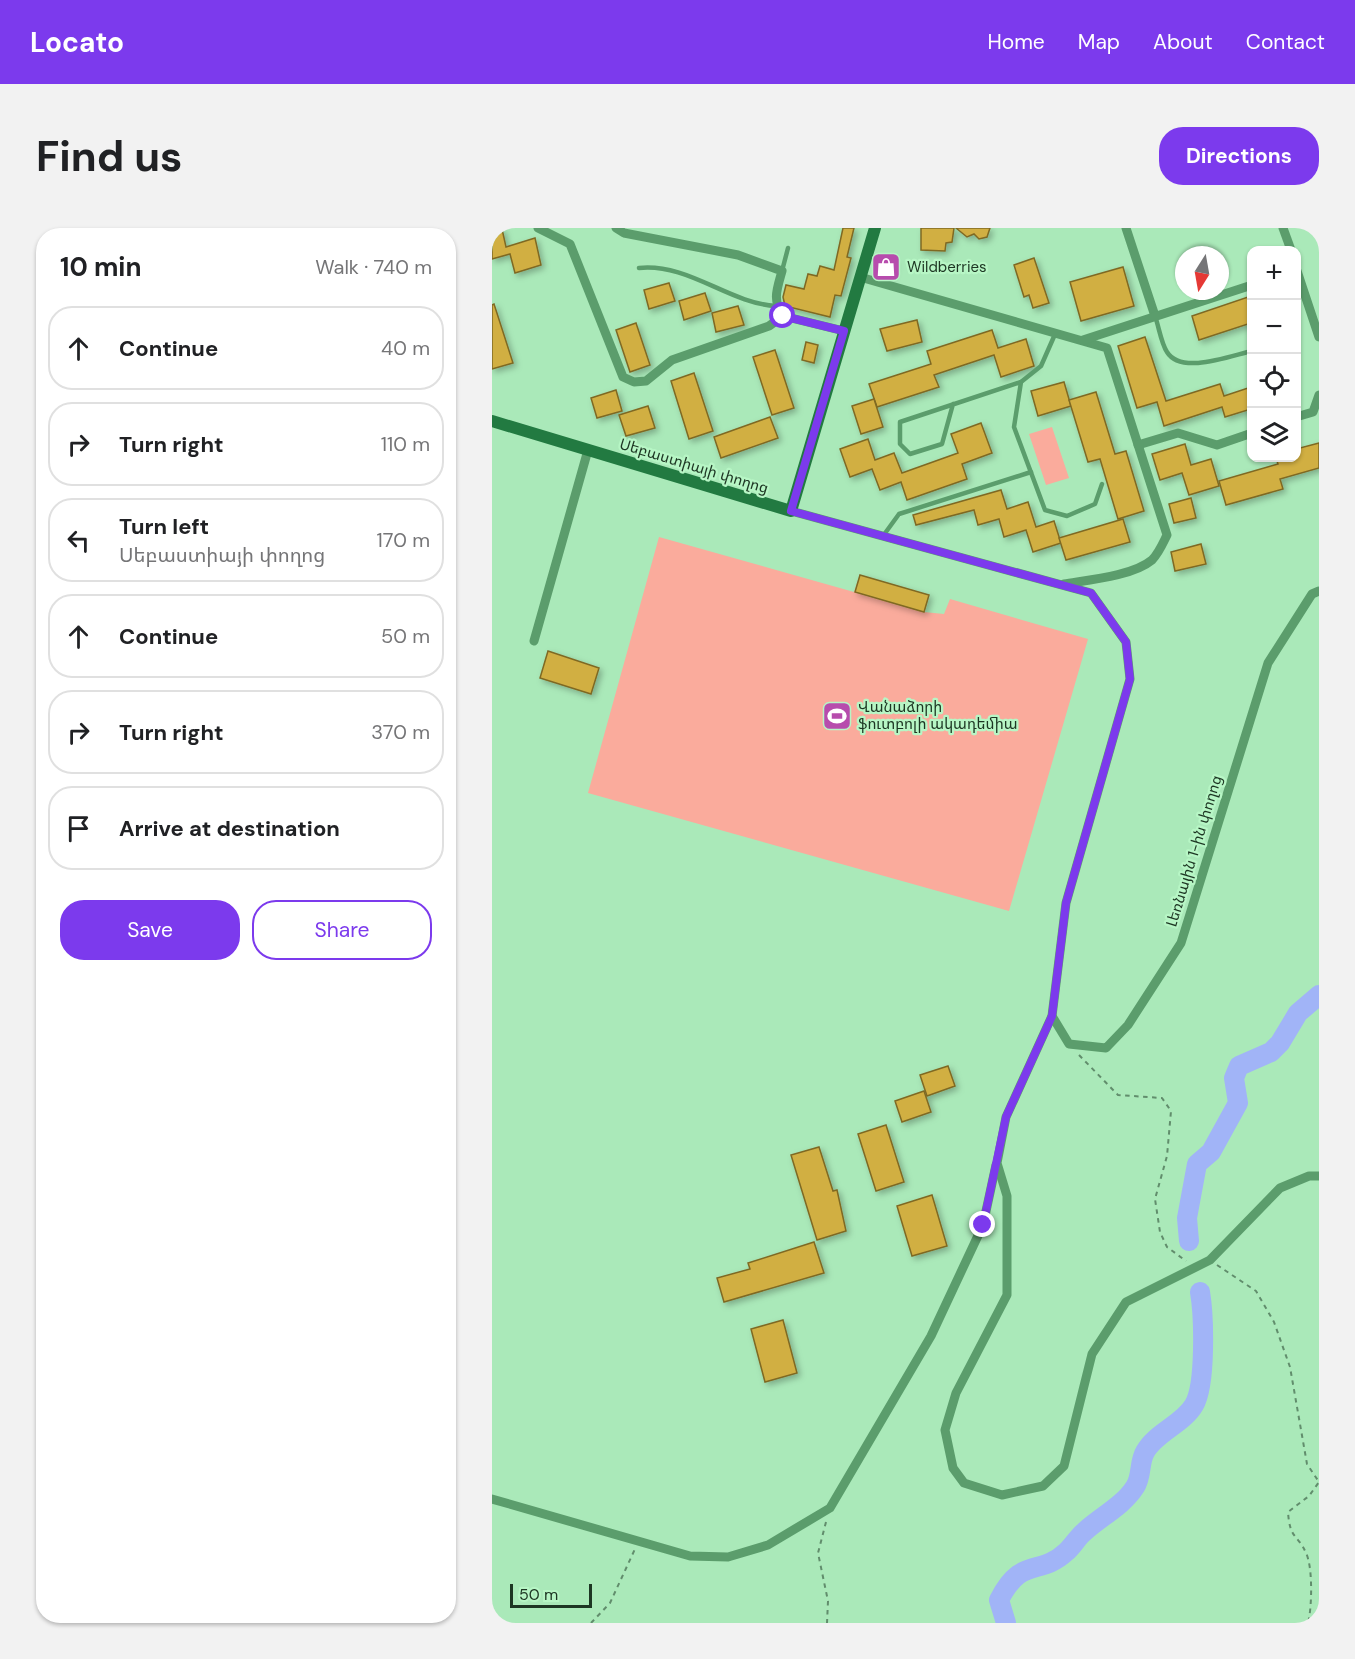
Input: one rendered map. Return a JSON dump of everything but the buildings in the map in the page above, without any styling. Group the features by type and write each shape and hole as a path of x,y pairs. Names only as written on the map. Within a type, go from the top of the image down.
{"street":[{"path":"538,228 570,244 623,377 634,382 646,381 672,360 769,326 783,316"},
{"path":"616,228 624,233 738,255 782,271 776,306 783,316 844,331"},
{"path":"791,511 874,228"},
{"path":"1126,228 1155,316"},
{"path":"1283,228 1290,246"},
{"path":"860,277 1107,348 1167,535 1153,559 1143,565 1096,579 1062,584"},
{"path":"1301,281 1319,337"},
{"path":"1083,340 1247,286"},
{"path":"1301,416 1313,412 1319,395"},
{"name":"Սեբաստիայի փողոց","path":"492,421 791,511 1091,593 1115,623 1126,642 1130,679 1066,903 1052,1016 1006,1117 983,1225 931,1336 830,1508"},
{"path":"1138,445 1178,433 1217,445 1247,434"},
{"path":"534,641 588,450"},
{"name":"Լեռնային 1-ին փողոց","path":"1068,1044 1107,1048 1128,1025 1181,943 1268,663 1312,594 1319,591"},
{"path":"1052,1016 1068,1044"},
{"path":"997,1163 1007,1196 1007,1295 956,1393 945,1430 953,1468 964,1484 1002,1495 1043,1486 1064,1466 1092,1354 1126,1302 1210,1260 1280,1188 1316,1175"},
{"path":"492,1499 690,1556 728,1557 768,1545 830,1508"}],"lane":[{"path":"782,271 788,248"},
{"path":"639,268 656,267 675,271 753,301 776,306"},
{"path":"1155,316 1167,352 1174,360 1187,365 1247,352"},
{"path":"954,404 942,444 910,454 900,444 900,422 954,404 1021,382 1041,366 1056,332"},
{"path":"1021,382 1014,427 1045,510 1067,516 1095,504 1102,484"},
{"path":"883,536 899,514 1031,472"}],"path":[{"path":"1068,1044 1118,1095 1162,1098 1171,1111 1167,1156 1155,1200 1160,1232 1167,1247 1184,1259 1191,1269"},
{"path":"1210,1260 1256,1291 1274,1322 1290,1367 1306,1464 1319,1482 1309,1496 1288,1512 1289,1530 1307,1554 1312,1610 1308,1623"},
{"path":"826,1623 828,1601 818,1553 830,1508"},
{"path":"591,1623 610,1603 639,1541"}],"shaded area":[{"path":"1052,427 1069,478 1046,485 1029,434"},
{"name":"Վանաձորի ֆուտբոլի ակադեմիա","path":"659,537 854,592 860,575 929,595 924,612 944,614 950,599 1088,639 1009,911 588,793"}],"waterway":[{"path":"1189,1241 1187,1218 1197,1164 1211,1152 1238,1103 1234,1078 1239,1066 1271,1052 1280,1043 1298,1013 1319,995"},
{"path":"1006,1623 999,1600 1007,1586 1023,1572 1056,1559 1068,1550 1084,1532 1118,1506 1137,1483 1143,1456 1150,1445 1183,1418 1194,1405 1201,1382 1202,1367 1203,1333 1200,1292"}],"place":[{"name":"Wildberries","path":"886,267"},
{"name":"Վանաձորի ֆուտբոլի ակադեմիա","path":"837,716"}],"route":[{"path":"783,316 844,331 791,511 1091,593 1115,623 1126,642 1130,679 1066,903 1052,1016 1006,1117 983,1225"}]}
